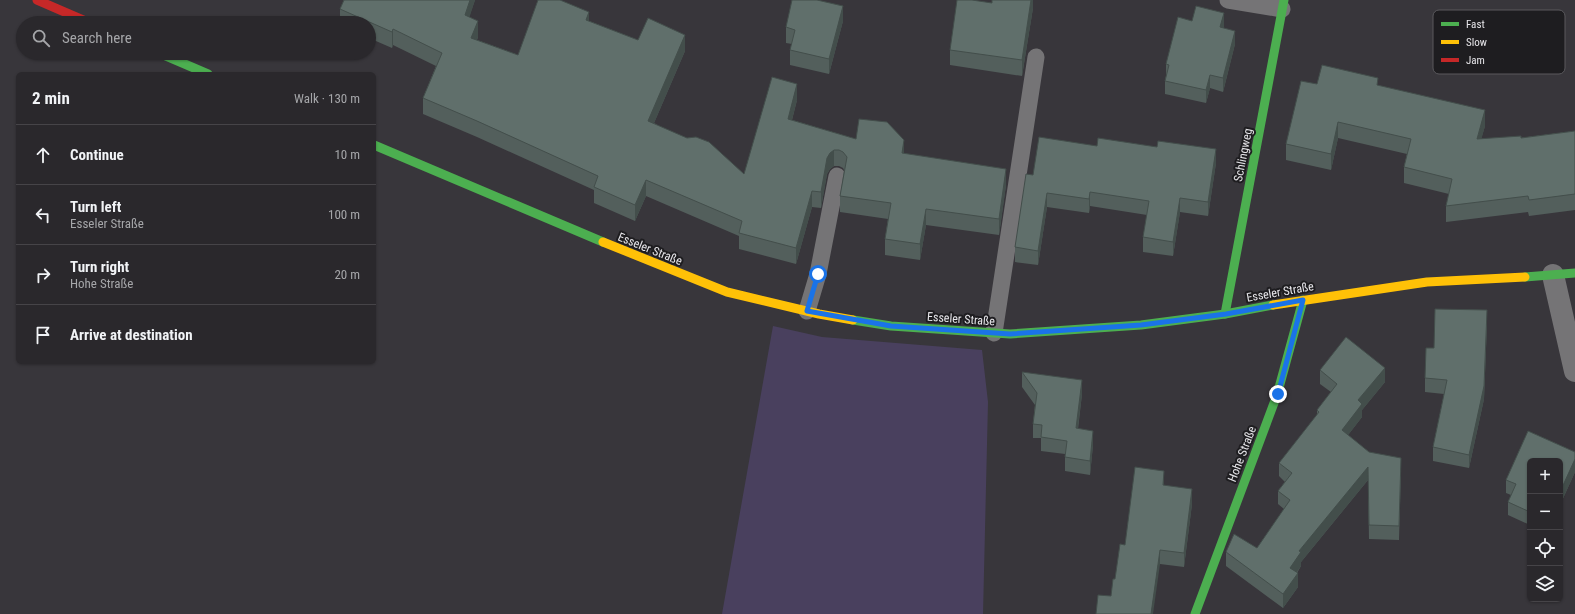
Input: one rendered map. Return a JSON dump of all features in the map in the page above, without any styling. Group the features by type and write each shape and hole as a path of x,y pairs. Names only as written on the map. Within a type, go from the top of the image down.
{"main road":[{"path":"37,0 74,16"},
{"name":"Schlingweg","path":"1226,314 1283,4"},
{"path":"175,60 203,72"},
{"name":"Esseler Straße","path":"376,147 623,252 719,289 807,311 891,326 1010,334 1141,325 1226,314 1303,300 1427,282 1575,273"},
{"name":"Hohe Straße","path":"1195,614 1278,394 1303,300"}],"street":[{"path":"1553,275 1575,371"}],"lane":[{"path":"1228,0 1283,4"},
{"path":"994,333 1036,57"},
{"path":"807,311 818,274 837,176"}],"shaded area":[{"path":"773,326 822,337 982,350 988,402 983,614 722,614"}],"building":[{"path":"344,0 470,0 465,15 478,21 471,38 518,55 538,0 560,0 589,12 586,20 638,40 648,18 685,35 648,121 687,138 696,137 709,142 744,174 772,77 797,84 788,119 856,139 859,119 887,122 904,140 902,153 1006,169 999,219 926,209 920,244 885,239 891,203 840,196 847,157 839,150 834,150 827,158 821,192 812,191 796,248 739,233 742,221 646,180 635,205 594,187 598,176 423,98 442,53 393,29 392,32 376,25 376,16 356,16 340,9"},
{"path":"792,0 817,0 843,6 829,59 790,50 795,30 786,27"},
{"path":"957,0 972,0 992,3 992,0 1031,0 1022,60 950,50"},
{"path":"1196,6 1224,13 1220,27 1235,31 1223,78 1210,75 1206,90 1165,81 1169,65 1166,64 1178,17 1192,21"},
{"path":"1322,65 1378,78 1377,85 1485,110 1477,139 1521,136 1521,138 1575,131 1575,194 1529,200 1528,196 1446,206 1452,179 1404,167 1411,139 1338,122 1331,154 1286,144 1301,81 1317,84"},
{"path":"1039,137 1097,146 1098,138 1157,147 1158,141 1216,149 1208,202 1180,198 1173,242 1143,237 1149,201 1090,192 1089,199 1047,193 1038,251 1015,247 1026,174 1033,175"},
{"path":"1435,309 1487,310 1484,386 1469,455 1433,447 1447,380 1425,378 1426,348 1434,348"},
{"path":"1346,337 1385,368 1358,400 1362,404 1342,430 1369,452 1401,458 1399,526 1369,525 1368,467 1299,551 1301,552 1290,568 1298,573 1283,594 1226,552 1234,534 1257,548 1290,500 1278,491 1292,473 1279,463 1319,412 1317,410 1337,384 1320,370"},
{"path":"1022,372 1082,380 1076,428 1093,431 1090,461 1065,457 1067,441 1041,437 1042,425 1033,424 1037,393"},
{"path":"1528,431 1575,452 1575,459 1563,485 1563,458 1527,458 1527,511 1508,502 1516,484 1506,480"},
{"path":"1135,467 1164,471 1163,485 1192,489 1184,553 1160,550 1151,614 1096,614 1098,595 1111,596 1120,544 1125,545"}],"traffic: fast":[{"path":"1225,314 1284,0"},
{"path":"175,60 203,72"},
{"path":"376,146 603,242"},
{"path":"1525,277 1575,273"},
{"path":"1195,614 1277,395 1303,300"},
{"path":"853,320 891,326 1010,334 1141,325 1225,314 1273,305"}],"traffic: slow":[{"path":"603,242 727,292 819,314 853,320"},
{"path":"1273,305 1427,282 1525,277"}],"traffic: jam":[{"path":"37,0 74,16"}],"route":[{"path":"818,274 807,311 891,326 1010,334 1141,325 1226,314 1303,300 1278,394"}]}
